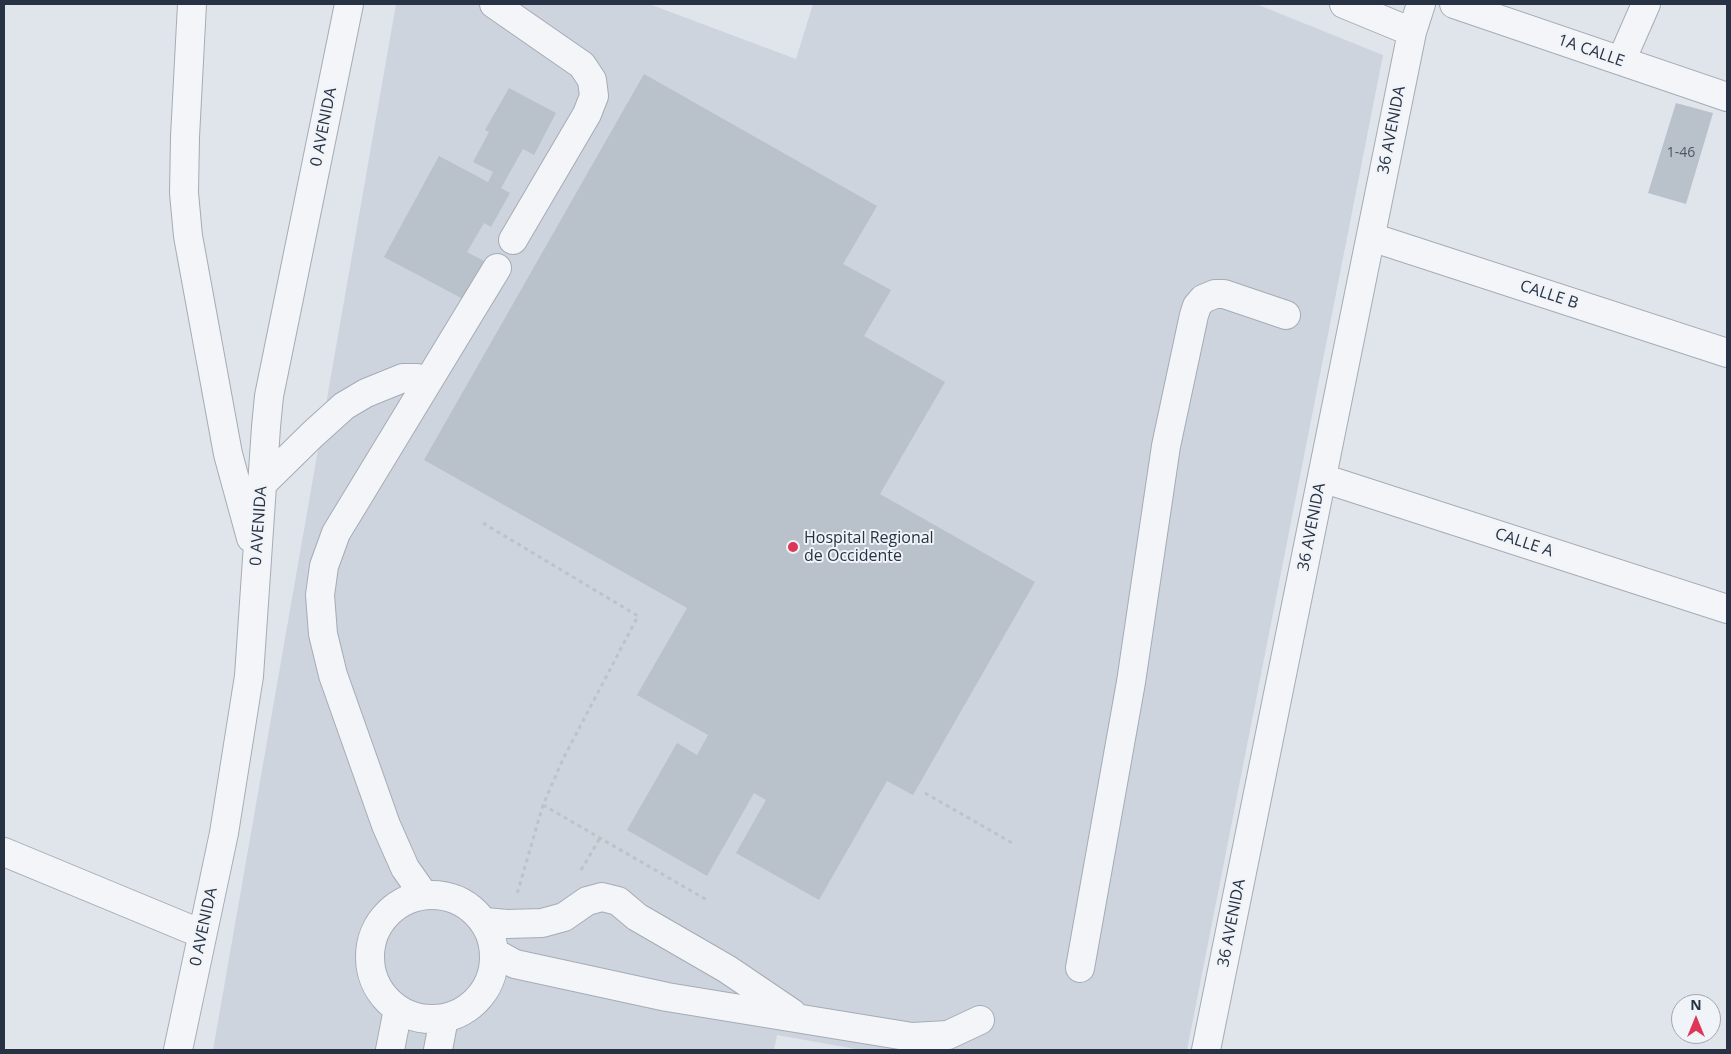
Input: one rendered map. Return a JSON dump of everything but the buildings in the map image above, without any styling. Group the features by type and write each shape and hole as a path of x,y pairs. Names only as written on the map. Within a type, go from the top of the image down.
{"street":[{"path":"192,4 184,137 184,193 188,236 228,454 257,556"},
{"name":"0 AVENIDA","path":"178,1050 224,833 249,676 269,396 349,4"},
{"path":"494,4 582,65 592,80 594,96 587,114 513,240"},
{"path":"1344,4 1412,32"},
{"name":"36 AVENIDA","path":"1206,1050 1412,32 1421,4"},
{"name":"1A CALLE","path":"1454,4 1727,97"},
{"path":"1621,61 1646,4"},
{"name":"CALLE B","path":"1371,237 1727,353"},
{"path":"424,895 405,868 386,825 333,675 323,634 320,595 324,566 336,533 497,268"},
{"path":"1080,968 1131,682 1166,446 1197,306 1203,299 1215,294 1224,294 1286,315"},
{"path":"262,484 344,406 366,393 402,378 429,380"},
{"name":"CALLE A","path":"1322,478 1727,609"},
{"path":"4,852 202,934"},
{"path":"496,923 492,937 495,954 494,971 487,988 476,1002 461,1013 444,1018 428,1019 412,1016 398,1009 382,995 373,976 370,954 374,933 386,915 403,902 424,895 441,896 458,900 496,923 542,923 564,918 586,901 602,896 618,901 637,917 727,969 797,1017"},
{"path":"495,954 516,964 575,978 666,996 912,1037 948,1035 980,1020"},
{"path":"390,1050 398,1009"},
{"path":"438,1050 444,1018"}],"path":[{"path":"483,523 638,616 562,759 496,923"},
{"path":"925,793 1014,844"},
{"path":"543,805 707,900"}],"shaded area":[{"name":"Hospital Regional de Occidente","path":"396,4 649,4 796,59 813,4 1256,4 1383,55 1187,1050 861,1050 777,1035 774,1050 213,1050"}],"place":[{"name":"Hospital Regional de Occidente","path":"793,547"}]}
